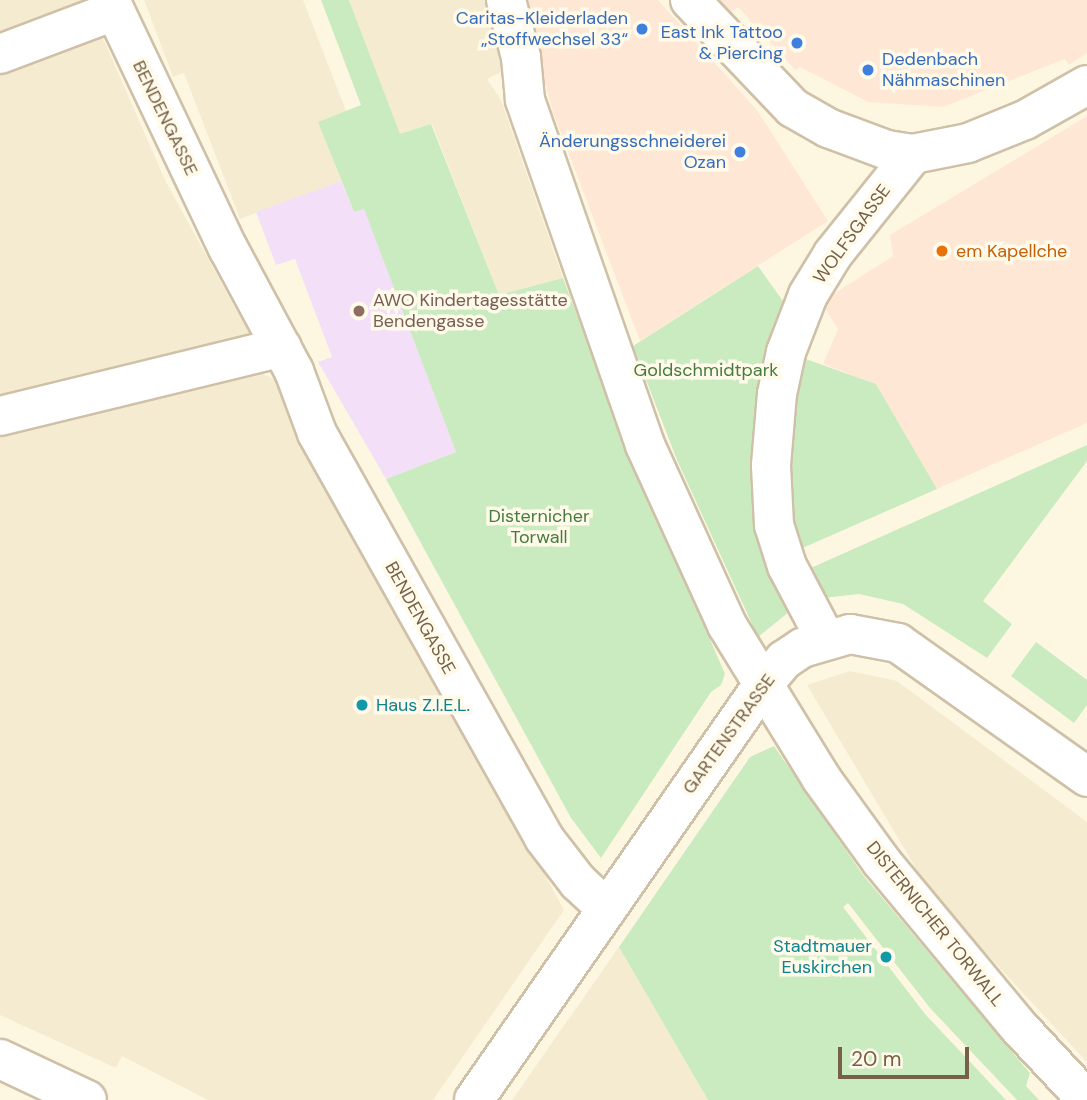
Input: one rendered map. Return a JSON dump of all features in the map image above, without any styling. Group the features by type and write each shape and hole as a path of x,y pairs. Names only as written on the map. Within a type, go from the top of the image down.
{"street":[{"name":"DISTERNICHER TORWALL","path":"506,0 521,57 525,100 645,445 715,601 762,686 881,861 1017,1025 1087,1100"},
{"path":"690,0 793,108 858,141 913,154 968,143 1014,125 1087,85"},
{"path":"0,54 112,6"},
{"name":"BENDENGASSE","path":"112,6 228,248 305,394 317,433 557,859 606,908"},
{"name":"WOLFSGASSE","path":"825,638 787,566 774,526 771,466 777,394 789,342 808,295 833,254 913,154"},
{"path":"0,415 282,347"},
{"name":"GARTENSTRASSE","path":"474,1100 762,686 784,660 825,638 850,634 898,643 924,657 1087,777"},
{"path":"0,1059 87,1100"}],"shaded area":[{"path":"0,0 86,0 87,1 0,33"},
{"path":"144,0 303,0 346,111 319,122 341,181 240,219 184,73 173,77"},
{"path":"349,0 491,0 509,68 487,79 501,100 563,278 499,295 432,124 400,135"},
{"path":"521,0 658,0 757,110 828,221 640,341 553,112"},
{"path":"719,0 1087,0 1087,53 1069,65 1065,59 943,107 868,102 800,67 795,70 738,7 731,12"},
{"path":"102,36 166,182 250,335 0,397 0,74"},
{"path":"1087,116 1087,423 937,489 876,384 823,364 838,329 821,302 893,256 890,235"},
{"name":"AWO Kindertagesstätte Bendengasse","path":"341,181 354,212 364,208 456,452 386,479 318,362 332,357 295,259 276,265 256,212"},
{"path":"255,371 275,379 564,910 433,1100 208,1100 122,1056 116,1068 0,1015 0,434"},
{"path":"850,671 897,681 1087,822 1087,1062 943,907 917,870 807,685"},
{"path":"619,947 708,1100 512,1100"}],"green space":[{"name":"Disternicher Torwall","path":"321,0 349,0 400,134 431,124 499,295 563,278 627,448 725,674 721,685 711,692 601,858 571,818 386,479 456,452 364,209 354,212 318,122 361,105"},
{"name":"Goldschmidtpark","path":"758,266 785,304 789,612 758,637 677,460 633,346"},
{"path":"800,357 876,384 937,489 798,550 787,498"},
{"path":"1087,445 1087,461 983,601 1012,624 987,658 903,604 859,594 823,598 804,571"},
{"path":"1036,642 1087,680 1087,705 1074,723 1011,676"},
{"path":"774,746 863,875 1030,1073 1026,1086 1039,1100 1017,1100 930,1008 848,903 843,907 925,1014 1006,1100 708,1100 619,947 750,757"}],"place":[{"name":"Caritas-Kleiderladen „Stoffwechsel 33“","path":"642,29"},
{"name":"East Ink Tattoo & Piercing","path":"797,43"},
{"name":"Dedenbach Nähmaschinen","path":"868,70"},
{"name":"Änderungsschneiderei Ozan","path":"740,152"},
{"name":"em Kapellche","path":"942,251"},
{"name":"AWO Kindertagesstätte Bendengasse","path":"359,311"},
{"name":"Haus Z.I.E.L.","path":"362,705"},
{"name":"Stadtmauer Euskirchen","path":"886,957"}]}
